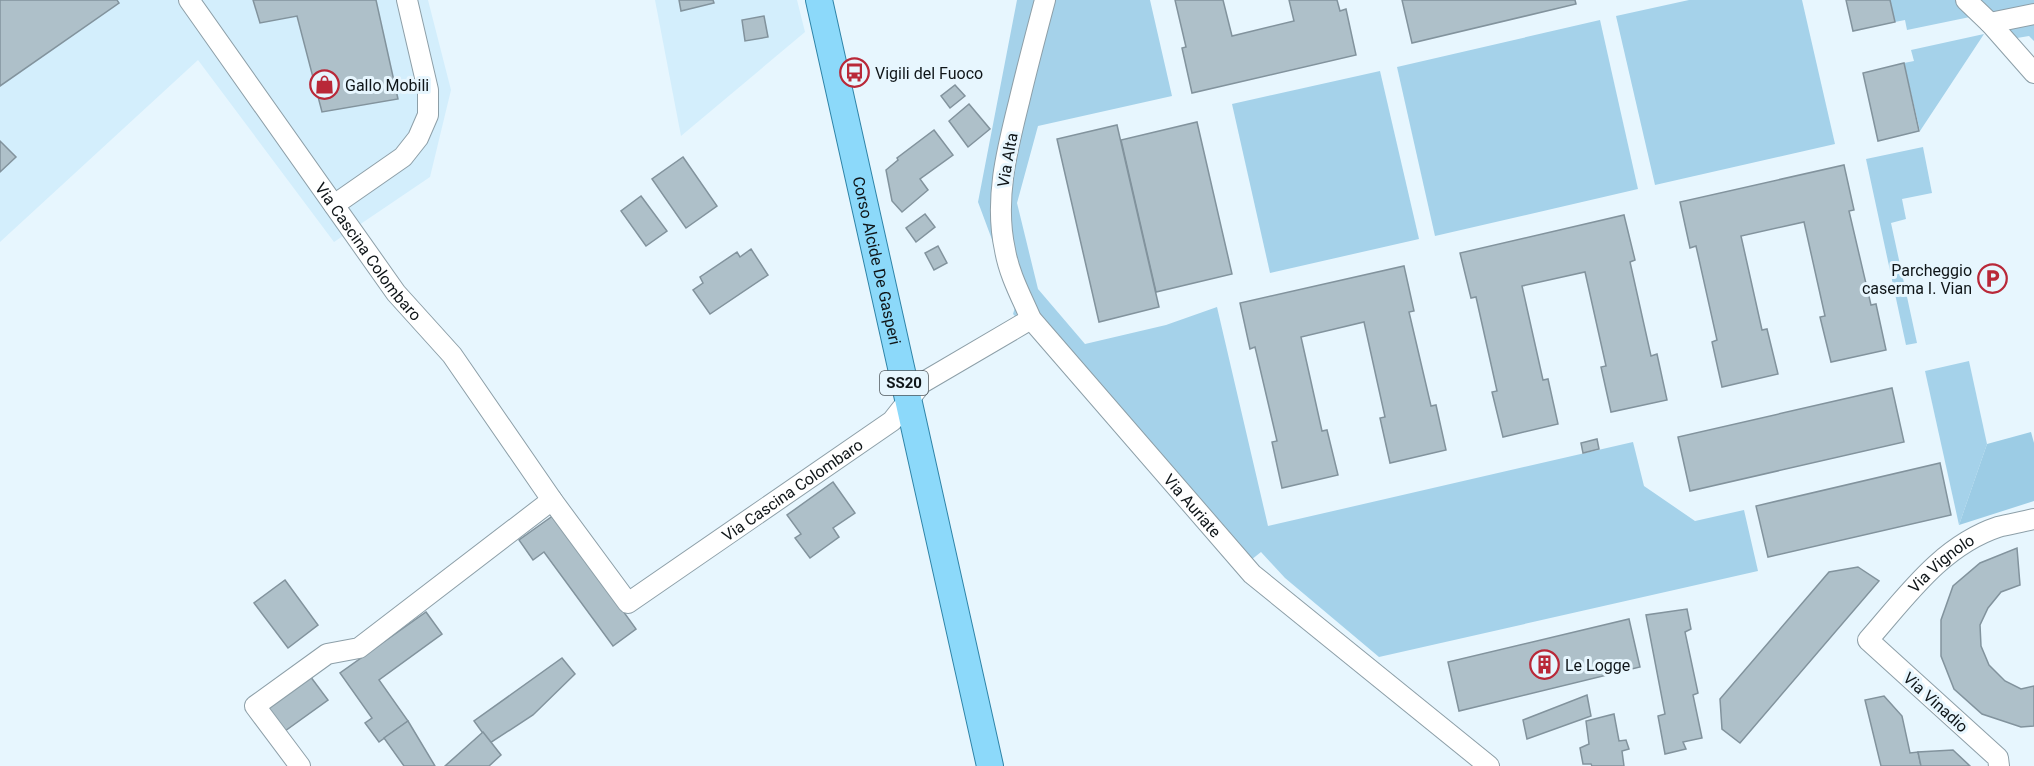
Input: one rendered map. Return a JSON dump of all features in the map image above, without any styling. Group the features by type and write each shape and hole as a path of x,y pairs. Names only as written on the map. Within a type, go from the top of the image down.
{"main road":[{"name":"Corso Alcide De Gasperi","path":"819,0 990,766"}],"street":[{"name":"Via Cascina Colombaro","path":"189,0 396,293 452,355 552,500 628,603 892,421 908,399"},
{"path":"334,206 404,157 418,138 428,115 428,90 406,0"},
{"name":"Via Alta","path":"1030,319 1005,252 1000,212 1001,187 1013,125 1045,0"},
{"path":"1966,0 1990,23 2034,73"},
{"path":"1990,23 2034,14"},
{"path":"908,399 922,383 1030,319"},
{"name":"Via Auriate","path":"1030,319 1252,574 1489,766"},
{"path":"300,766 255,706 327,654 358,648 552,500"},
{"name":"Via Vignolo","path":"1868,640 1928,572 1948,554 1968,540 1998,527 2034,519"},
{"name":"Via Vinadio","path":"1868,640 1998,758 1999,766"}],"shaded area":[{"path":"0,0 428,0 451,90 430,177 334,242 198,60 0,242"},
{"path":"655,0 797,0 805,32 681,136"},
{"path":"1017,0 1150,0 1172,96 1038,126 1017,203 1038,289 1085,344 1166,325 1217,307 1268,526 1633,442 1644,486 1695,521 1744,510 1758,571 1379,657 1285,578 1261,552 1241,568 1038,339 1013,314 1016,304 978,202"},
{"path":"1689,0 1802,0 1835,144 1655,185 1616,16"},
{"path":"1890,0 1955,0 1970,17 1907,30 1905,20 1895,22"},
{"path":"1981,0 2034,0 2034,41 2029,36 2017,38"},
{"path":"1600,20 1638,189 1435,236 1397,67"},
{"path":"1984,34 1920,131 1904,63 1914,61 1911,50"},
{"path":"1380,71 1419,239 1270,273 1232,104"},
{"path":"1923,147 1932,193 1902,199 1906,219 1891,223 1917,343 1906,345 1866,159"},
{"path":"1969,361 1987,444 1959,525 1925,371"},
{"path":"2031,432 2034,443 2034,501 1959,525 1987,444"}],"building":[{"path":"0,0 117,0 119,3 0,86"},
{"path":"253,0 376,0 398,99 322,112 297,16 260,23"},
{"path":"679,0 713,0 714,3 681,11"},
{"path":"1175,0 1223,0 1232,36 1294,21 1289,0 1337,0 1340,11 1346,9 1356,55 1192,93 1182,48 1186,47"},
{"path":"1402,0 1575,0 1576,4 1412,43"},
{"path":"1846,0 1890,0 1895,22 1853,31"},
{"path":"764,16 768,37 745,41 742,20"},
{"path":"1904,63 1919,131 1878,141 1863,73"},
{"path":"955,85 965,96 950,108 941,96"},
{"path":"969,104 990,129 968,147 949,121"},
{"path":"1197,122 1232,274 1156,292 1121,140"},
{"path":"1117,125 1159,307 1099,322 1057,139"},
{"path":"934,130 953,155 920,179 928,190 902,212 892,201 886,170 898,160 897,158"},
{"path":"0,141 16,157 0,172"},
{"path":"683,157 717,206 686,228 652,179"},
{"path":"1844,165 1854,210 1849,211 1871,305 1876,304 1886,350 1831,362 1820,317 1825,316 1804,222 1741,236 1762,330 1767,329 1778,374 1722,387 1712,342 1717,340 1696,246 1690,248 1680,202"},
{"path":"641,196 667,231 646,246 621,211"},
{"path":"925,214 935,227 916,242 906,228"},
{"path":"1624,215 1635,260 1630,262 1651,356 1657,354 1667,400 1611,412 1601,367 1606,366 1585,272 1522,286 1543,380 1548,379 1558,424 1503,437 1492,392 1497,391 1476,297 1471,298 1460,253"},
{"path":"938,246 947,263 934,270 925,253"},
{"path":"751,249 768,275 710,314 693,290 703,283 700,277 737,252 740,257"},
{"path":"1404,266 1414,311 1409,312 1431,406 1436,405 1446,450 1390,463 1380,418 1385,417 1364,322 1301,337 1322,431 1327,430 1338,475 1282,488 1272,442 1277,441 1255,347 1250,349 1240,303"},
{"path":"1892,388 1904,442 1690,491 1678,437"},
{"path":"1597,439 1599,449 1583,453 1581,443"},
{"path":"1940,463 1951,515 1768,557 1756,506"},
{"path":"833,482 855,513 833,528 839,537 810,558 795,538 801,534 787,515"},
{"path":"554,515 636,629 613,646 544,552 533,560 519,540"},
{"path":"2017,548 2020,585 2001,592 1988,608 1980,625 1981,646 1989,665 2005,681 2021,689 2034,686 2034,726 2021,727 1982,714 1954,689 1941,656 1941,620 1953,586 1980,563"},
{"path":"1858,567 1879,581 1740,743 1722,729 1720,699 1829,572"},
{"path":"285,580 318,625 288,648 254,603"},
{"path":"1687,609 1691,629 1685,632 1698,693 1693,695 1702,738 1683,742 1686,749 1665,754 1658,716 1665,714 1646,615"},
{"path":"426,612 442,634 379,680 408,721 379,742 365,723 372,718 340,673"},
{"name":"Le Logge","path":"1629,619 1640,667 1459,711 1448,662"},
{"path":"562,658 575,674 533,715 490,743 474,721"},
{"path":"310,676 328,700 285,731 267,707"},
{"path":"1587,695 1591,716 1527,739 1523,720"},
{"path":"1884,696 1902,716 1910,753 1918,752 1921,766 1881,766 1865,700"},
{"path":"1614,714 1619,741 1626,740 1629,749 1622,751 1624,766 1583,764 1580,748 1589,744 1586,721"},
{"path":"408,721 435,766 404,766 384,738"},
{"path":"483,732 501,755 489,766 445,766"},
{"path":"1953,750 1970,766 1921,766 1918,752"}],"place":[{"name":"Vigili del Fuoco","path":"854,73"},
{"name":"Gallo Mobili","path":"324,85"},
{"name":"Parcheggio caserma I. Vian","path":"1993,279"},
{"name":"Le Logge","path":"1544,665"}]}
